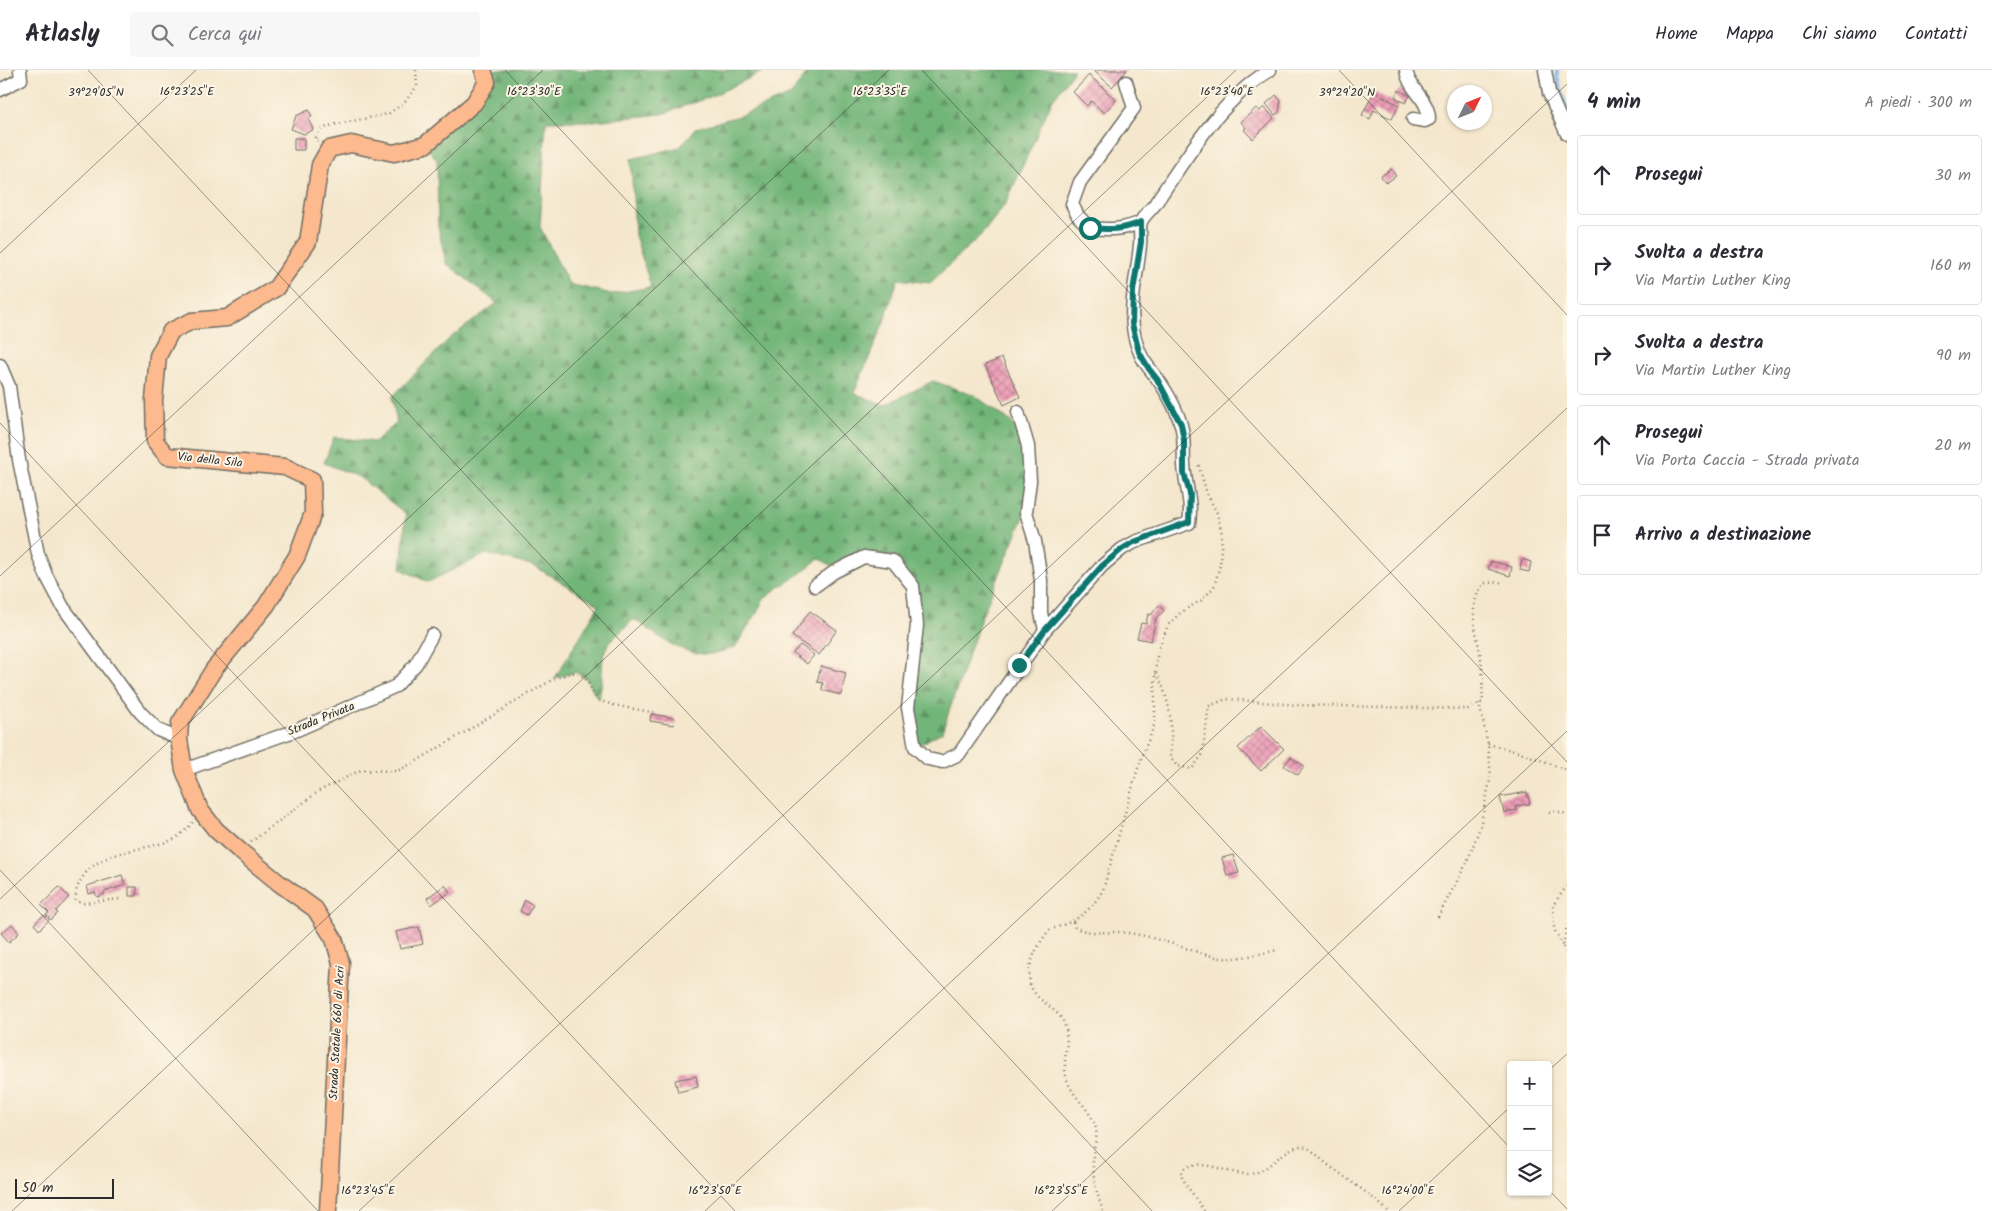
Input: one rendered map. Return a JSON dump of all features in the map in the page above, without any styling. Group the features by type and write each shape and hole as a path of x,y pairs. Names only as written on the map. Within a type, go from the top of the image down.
{"main road":[{"path":"329,150 351,144 394,153 425,145 474,104 487,82 483,70"},
{"name":"Via della Sila","path":"179,739 180,723 214,669 266,606 297,556 313,513 312,480 286,467 167,456 155,441 154,400 158,356 171,331 192,321 227,318 276,288 308,242 320,165 329,150"},
{"name":"Strada Statale 660 di Acri","path":"179,739 184,770 200,810 216,830 240,852 314,909 334,939 341,963 328,1211"}],"street":[{"path":"0,90 20,75 32,70"},
{"path":"1126,82 1134,108 1080,182 1072,204 1078,216 1090,228 1109,230 1130,228 1141,222 1210,126 1253,80 1270,70"},
{"path":"1406,70 1407,79 1429,109 1429,119 1425,121 1413,119"},
{"path":"1545,70 1549,93 1567,134"},
{"path":"815,586 834,572 864,558 893,561 913,586 918,625 908,708 915,747 928,760 942,762 959,754 1045,630 1102,566 1122,549 1148,536 1189,522 1190,494 1184,473 1184,440 1181,424 1168,398 1139,352 1132,324 1133,291 1141,242 1141,222"},
{"path":"0,365 9,386 14,409 19,460 38,554 46,575 63,608 140,712 158,730 179,739"},
{"path":"1018,412 1028,446 1030,481 1026,512 1035,541 1041,580 1041,613 1045,630"},
{"name":"Strada Privata","path":"184,770 297,730 396,686 416,664 432,635"}],"path":[{"path":"329,150 315,139 320,130 332,125 388,114 404,103 417,86 416,70"},
{"path":"1103,1211 1093,1179 1093,1158 1098,1136 1094,1123 1075,1095 1067,1078 1064,1061 1068,1034 1064,1021 1031,986 1029,972 1031,960 1049,930 1073,922 1094,904 1103,890 1138,768 1156,723 1155,672 1158,650 1168,625 1181,612 1202,600 1214,587 1220,565 1222,534 1218,513 1207,494 1194,446 1184,440"},
{"path":"1155,672 1163,685 1168,703 1172,735 1170,757 1176,766 1192,769 1202,754 1209,706 1227,699 1296,705 1468,709 1483,702 1482,670 1473,603 1477,592 1484,583 1504,582"},
{"path":"240,852 268,828 319,791 361,770 397,771 555,678 576,672 585,677 598,699 622,707 656,712"},
{"path":"1438,917 1468,860 1480,827 1491,776 1488,744 1479,703"},
{"path":"1488,744 1522,753 1567,770"},
{"path":"119,899 84,903 75,901 78,886 88,871 116,854 174,839 192,824 200,810"},
{"path":"1549,812 1562,812 1567,815"},
{"path":"1567,886 1553,905 1554,930 1567,954"},
{"path":"1073,922 1075,928 1084,931 1098,934 1126,932 1149,936 1223,958 1278,950"},
{"path":"1563,947 1567,925"},
{"path":"1204,1211 1182,1178 1182,1170 1188,1166 1206,1166 1250,1174 1262,1170 1292,1148 1302,1146 1312,1151 1357,1185 1388,1211"}],"green space":[{"path":"483,70 767,70 712,96 662,114 593,121 546,121 540,227 569,284 612,294 651,287 635,235 631,159 680,147 696,128 739,116 791,95 808,72 812,70 1074,70 1052,101 1006,203 983,233 930,283 898,279 884,322 854,393 885,405 933,381 974,395 1010,421 1028,446 1026,512 981,618 942,732 915,747 908,708 913,586 893,561 864,558 838,570 819,558 763,600 735,647 716,653 704,654 685,650 667,642 634,619 606,648 598,699 585,677 576,672 555,678 599,605 534,566 486,554 428,582 401,569 406,514 359,477 324,463 334,437 374,442 397,423 392,397 449,339 497,303 446,263 438,227 437,160 425,145 474,103"}],"building":[{"path":"1093,70 1127,70 1112,87"},
{"path":"1089,75 1116,100 1104,113 1091,101 1087,106 1073,92"},
{"path":"1399,90 1410,96 1405,103 1395,97"},
{"path":"1374,92 1399,105 1392,119 1374,110 1370,119 1362,115"},
{"path":"1276,95 1281,101 1279,112 1275,115 1266,104"},
{"path":"1264,107 1274,118 1253,139 1244,130 1246,128 1241,122 1256,108 1260,111"},
{"path":"309,110 312,117 308,118 313,130 304,134 291,129 296,116"},
{"path":"294,138 304,138 304,150 294,150"},
{"path":"1391,169 1396,176 1386,183 1381,176"},
{"path":"1002,358 1020,397 1004,405 985,365"},
{"path":"1522,559 1531,562 1529,572 1520,570"},
{"path":"1491,561 1512,567 1510,576 1488,569"},
{"path":"1159,605 1164,611 1156,618 1151,641 1137,638 1141,623 1146,624 1148,614 1151,615"},
{"path":"810,611 837,630 819,655 792,636"},
{"path":"800,645 814,655 807,664 793,653"},
{"path":"821,666 846,673 841,695 822,690 823,683 817,682"},
{"path":"651,714 675,718 674,725 650,721"},
{"path":"1261,726 1284,749 1261,771 1238,748"},
{"path":"1291,757 1304,766 1298,775 1284,766"},
{"path":"1527,792 1530,804 1516,806 1517,810 1504,813 1500,797"},
{"path":"1233,855 1239,873 1227,876 1222,858"},
{"path":"122,875 125,885 104,892 105,894 97,897 95,892 89,894 87,886"},
{"path":"445,885 450,892 431,905 427,898"},
{"path":"59,887 69,897 56,911 58,913 51,920 46,915 49,913 41,905"},
{"path":"129,887 137,887 137,896 129,896"},
{"path":"525,900 533,905 527,915 520,911"},
{"path":"44,915 49,920 39,930 34,924"},
{"path":"12,924 19,933 9,942 1,933"},
{"path":"419,927 423,944 400,949 396,932"},
{"path":"696,1076 698,1087 678,1092 675,1080"}],"waterway":[{"path":"1557,70 1557,77 1567,110"}],"route":[{"path":"1019,665 1045,630 1102,566 1122,549 1134,542 1189,522 1191,512 1190,494 1184,473 1184,440 1181,424 1157,379 1139,352 1132,324 1133,291 1141,242 1141,222 1130,228 1109,230 1090,228"}]}
